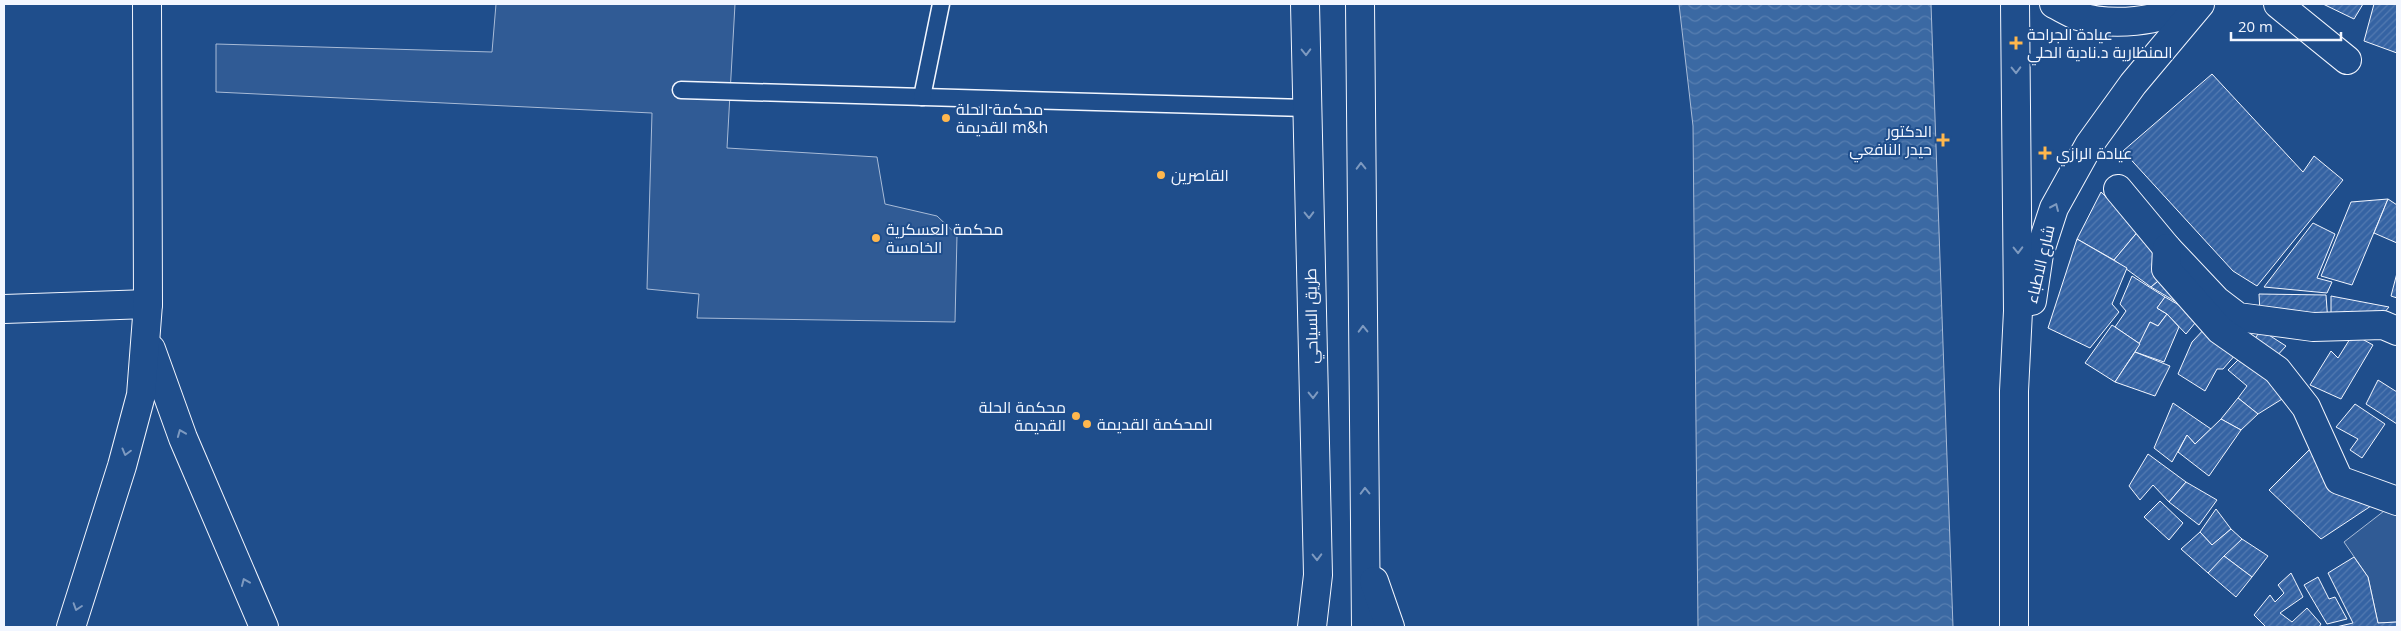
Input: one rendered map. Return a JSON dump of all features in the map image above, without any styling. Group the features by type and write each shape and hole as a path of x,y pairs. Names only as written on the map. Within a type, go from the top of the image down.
{"street":[{"path":"71,627 122,466 141,395 148,304 147,4"},
{"name":"طريق السياحي","path":"1305,4 1318,575 1312,627"},
{"path":"1360,4 1366,627"},
{"path":"2014,627 2014,391 2018,311 2015,4"},
{"path":"2054,4 2079,16 2121,23 2159,16 2191,4"},
{"name":"شارع الاطباء","path":"2014,391 2039,254 2054,208 2090,145 2133,84 2200,4"},
{"path":"2278,4 2347,60"},
{"path":"2118,189 2167,248 2216,301 2238,317 2313,327 2383,325 2397,331"},
{"path":"2167,248 2166,269 2220,330 2277,370 2306,407 2339,480 2397,500"},
{"path":"4,309 148,304"},
{"path":"146,335 162,385 183,438 264,627"},
{"path":"1366,534 1375,584 1390,627"}],"lane":[{"path":"922,97 941,4"},
{"path":"680,90 1306,108"}],"shaded area":[{"path":"496,4 735,4 727,148 877,157 885,204 937,216 957,235 955,322 697,318 699,294 647,289 652,113 216,92 216,44 492,52"},
{"path":"2397,501 2397,622 2378,623 2368,577 2344,542"}],"water":[{"path":"1679,4 1931,4 1953,627 1698,627 1693,126"}],"building":[{"path":"2323,4 2363,4 2354,19"},
{"path":"2374,4 2397,4 2397,53 2364,41"},
{"path":"2212,74 2303,172 2314,156 2343,180 2257,286 2233,271 2123,151"},
{"path":"2101,192 2140,229 2114,260 2077,239"},
{"path":"2388,199 2352,285 2321,276 2351,202"},
{"path":"2388,199 2397,205 2397,243 2374,233"},
{"path":"2313,223 2335,234 2317,278 2332,282 2327,293 2264,287"},
{"path":"2140,229 2161,249 2163,277 2151,287 2114,260"},
{"path":"2077,239 2127,268 2112,304 2119,312 2090,348 2048,328"},
{"path":"2397,273 2397,298 2391,296"},
{"path":"2132,276 2165,297 2157,308 2167,314 2158,326 2150,322 2140,344 2115,327 2126,311 2120,304"},
{"path":"2163,277 2178,303 2151,287"},
{"path":"2259,294 2326,295 2328,323 2260,313"},
{"path":"2331,296 2389,307 2378,320 2331,319"},
{"path":"2165,297 2200,317 2186,334 2167,314 2157,308"},
{"path":"2167,314 2179,327 2164,362 2135,352 2150,322 2158,326"},
{"path":"2112,325 2140,344 2115,382 2085,363"},
{"path":"2207,326 2236,354 2223,369 2217,369 2205,391 2178,374 2192,342"},
{"path":"2261,330 2286,346 2275,358 2251,344"},
{"path":"2353,334 2373,345 2341,399 2310,385 2331,351 2338,358"},
{"path":"2135,352 2170,366 2155,396 2115,382"},
{"path":"2240,358 2273,377 2287,396 2258,414 2238,398 2247,386 2228,370"},
{"path":"2378,380 2397,392 2397,424 2366,404"},
{"path":"2238,398 2258,414 2241,430 2221,419"},
{"path":"2173,403 2211,429 2195,444 2187,435 2172,462 2154,448"},
{"path":"2355,404 2385,424 2362,458 2350,450 2358,439 2336,427"},
{"path":"2221,419 2241,430 2209,476 2178,452 2187,435 2195,444"},
{"path":"2317,442 2377,502 2321,539 2269,490"},
{"path":"2148,454 2186,482 2169,502 2153,485 2140,500 2129,486"},
{"path":"2186,482 2217,500 2199,525 2169,502"},
{"path":"2160,501 2183,523 2169,540 2144,517"},
{"path":"2216,509 2231,529 2212,545 2200,532"},
{"path":"2231,529 2242,539 2208,573 2181,549 2200,532 2212,545"},
{"path":"2242,539 2268,556 2252,577 2224,556"},
{"path":"2224,556 2252,577 2236,597 2208,573"},
{"path":"2354,557 2368,577 2378,623 2397,622 2397,627 2336,627 2353,623 2328,573"},
{"path":"2291,573 2303,597 2280,613 2292,622 2307,608 2321,624 2319,627 2266,627 2254,615 2270,595 2275,602 2284,593 2278,585"},
{"path":"2318,577 2329,599 2335,597 2347,619 2327,624 2304,585"}],"place":[{"name":"عيادة الجراحة المنظارية د.نادية الحلي","path":"2016,43"},
{"name":"محكمة الحلة القديمة m&h","path":"946,118"},
{"name":"الدكتور حيدر النافعي","path":"1943,140"},
{"name":"عيادة الرازي","path":"2045,153"},
{"name":"القاصرين","path":"1161,175"},
{"name":"محكمة العسكرية الخامسة","path":"876,238"},
{"name":"محكمة الحلة القديمة","path":"1076,416"},
{"name":"المحكمة القديمة","path":"1087,424"}]}
